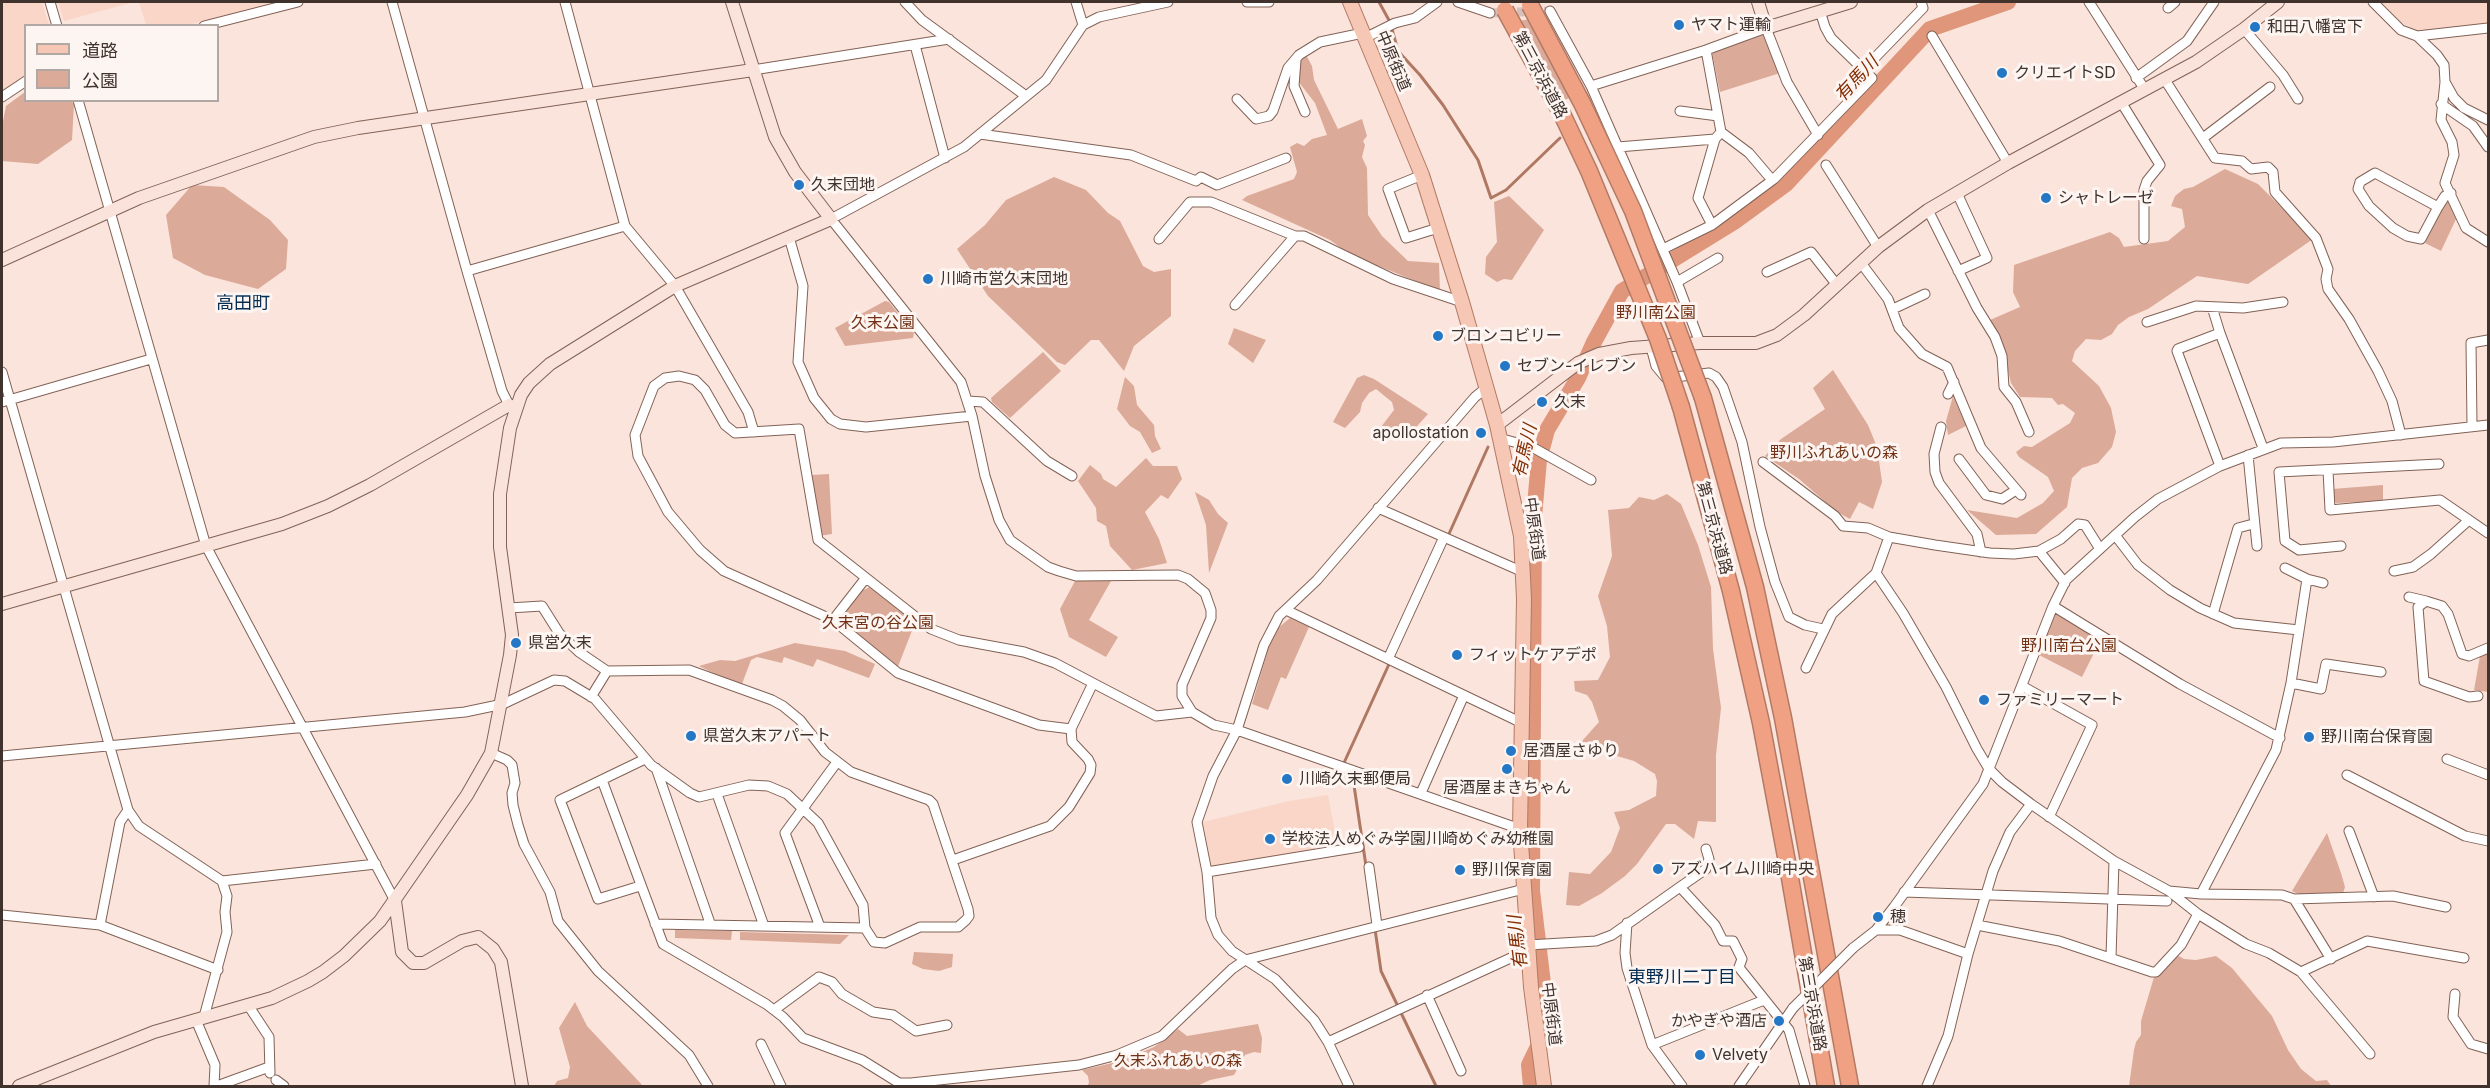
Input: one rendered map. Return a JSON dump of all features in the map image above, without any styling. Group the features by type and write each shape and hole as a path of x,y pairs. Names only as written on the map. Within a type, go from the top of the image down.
{"highway":[{"name":"第三京浜道路","path":"1529,3 1582,103 1633,211 1703,398 1755,587 1781,707 1850,1086"},
{"name":"第三京浜道路","path":"1498,8 1562,114 1593,181 1658,339 1681,407 1731,591 1761,723 1791,878 1826,1086"}],"main road":[{"name":"中原街道","path":"1350,2 1422,175 1486,388 1521,536 1523,572 1520,829 1529,946 1544,1086"}],"street":[{"path":"50,2 56,24"},
{"path":"212,24 298,2"},
{"path":"19,1086 134,1039 290,990 323,972 363,938 395,901 467,795 491,753 503,704 512,635 500,547 499,520 512,406 502,391 392,2"},
{"path":"565,2 625,226 675,286 748,412 754,432"},
{"path":"732,2 768,121 784,155 831,219 961,382 972,416 985,477 999,520 1010,540 1048,567 1076,576 1178,575 1188,579 1205,593 1211,610 1211,618 1182,685 1182,696 1192,712 1214,725 1236,730 1520,829"},
{"path":"905,2 922,20 1026,96"},
{"path":"1076,2 1083,25"},
{"path":"2,604 282,524 328,506 370,485 512,406 529,383 550,364 675,286 831,219 945,158 980,134 1047,80 1083,25 1099,17 1168,2"},
{"path":"1247,2 1269,2"},
{"path":"1237,99 1256,119 1269,116 1273,111 1288,68 1307,49 1320,42 1364,35 1415,18 1437,2"},
{"path":"1458,2 1498,8"},
{"path":"1758,2 1787,81 1818,135"},
{"path":"1591,86 1848,2"},
{"path":"1863,69 1923,8 1921,2"},
{"path":"2090,2 2145,90"},
{"path":"2136,78 2187,41 2214,2"},
{"path":"1591,480 1541,451 1498,432 1578,363 1599,354 1651,347 1756,343 1790,327 1878,247 1928,210 2008,163 2165,80 2216,50 2278,2"},
{"path":"2373,2 2401,30 2417,36 2444,65 2445,82 2441,120 2452,142 2454,155 2445,183 2466,228 2488,242"},
{"path":"1550,11 1591,86 1677,282 1700,344"},
{"path":"1663,249 1712,225 1772,180 1872,78 1832,38 1825,27 1820,11"},
{"path":"2417,36 2488,28"},
{"path":"2244,29 2283,75 2298,99"},
{"path":"1932,36 2008,163"},
{"path":"2,260 110,210 206,173 314,137 590,92 753,70 949,39"},
{"path":"915,45 945,158"},
{"path":"1706,50 1718,116 1718,135 1698,198 1712,225"},
{"path":"1296,59 1293,75 1294,86 1305,112"},
{"path":"2165,80 2215,158 2241,162 2251,169 2268,167 2273,172 2275,192 2316,238 2328,269 2326,279 2328,289 2349,318 2378,371 2392,401 2401,435"},
{"path":"2,97 24,82"},
{"path":"2445,82 2454,98 2464,108 2488,120"},
{"path":"2203,138 2270,87"},
{"path":"79,102 206,546 395,901 402,952 413,963 424,963 462,941 478,937 493,949 501,962 522,1086"},
{"path":"2121,102 2160,165 2147,181 2144,190 2144,239"},
{"path":"2441,104 2473,126 2488,147"},
{"path":"1680,111 1718,116"},
{"path":"980,134 1131,155 1196,181 1201,177 1217,185 1286,158"},
{"path":"1618,147 1718,135 1749,153 1772,180"},
{"path":"1826,165 1878,247"},
{"path":"2438,207 2374,173 2360,182 2358,189 2380,218 2407,236 2421,239 2445,196 2451,194"},
{"path":"1422,175 1388,189 1406,238 1438,228"},
{"path":"1957,193 1987,258 1959,271"},
{"path":"1159,239 1190,202 1211,202 1295,237 1304,236 1392,279 1462,302"},
{"path":"1928,210 1995,337 2002,356 2004,387 2016,402 2029,432"},
{"path":"467,271 625,226"},
{"path":"789,237 803,286 798,362 814,398 831,419 840,424 866,427 972,416"},
{"path":"1235,305 1295,237"},
{"path":"1767,272 1811,252 1837,285"},
{"path":"1677,282 1718,258"},
{"path":"1861,263 1888,299 1899,328 1922,354 1947,367 1981,448 2018,492 2002,499 1986,495 1959,459"},
{"path":"1893,309 1925,294"},
{"path":"2147,322 2196,306 2243,308 2283,302"},
{"path":"2212,306 2263,448"},
{"path":"2220,333 2177,351 2220,466"},
{"path":"2472,426 2472,343 2488,340"},
{"path":"1651,347 1656,366 1666,378 1709,373 1716,376 1723,387 1743,442 1760,527 1775,582 1789,617 1805,625 1823,629"},
{"path":"6,401 151,359"},
{"path":"2,372 6,401 128,810 139,826 222,881 227,896 225,912 227,932 218,970 200,1019 215,1065 216,1086 275,1077 269,1037 248,1005"},
{"path":"1071,729 1040,725 898,673 833,620 724,571 700,550 663,506 635,447 635,435 654,387 665,378 679,376 695,380 705,390 725,425 735,433 799,429 818,540 931,629 959,640 1034,656 1055,663 1156,716 1192,712"},
{"path":"1948,394 1953,382"},
{"path":"1349,1086 1328,1042 1314,1020 1275,979 1232,951 1218,935 1211,918 1207,872 1197,822 1213,776 1236,730 1264,645 1279,616 1317,580 1475,397 1486,388"},
{"path":"968,401 983,402 1047,461 1072,476"},
{"path":"1739,1086 1793,1008 1853,948 1876,930 1983,784 2064,583 2135,517 2158,500 2220,466 2281,443 2332,442 2488,425"},
{"path":"1941,427 1934,454 1935,472 1939,483 1977,534 1981,552"},
{"path":"2248,455 2253,524 2257,546"},
{"path":"1763,462 1835,516 1843,526 1868,528 1889,537 1981,552 2014,554 2039,551 2061,539 2078,524 2085,525 2100,549"},
{"path":"2336,558 2338,547 2299,550 2285,541 2280,472 2439,464"},
{"path":"2328,470 2330,510 2440,500 2488,533"},
{"path":"1378,508 1523,572"},
{"path":"2394,571 2413,567 2469,520"},
{"path":"2213,614 2238,528 2253,524"},
{"path":"2115,535 2138,565 2170,590 2213,614 2234,623 2299,630"},
{"path":"1388,659 1444,537"},
{"path":"1806,668 1832,614 1876,573 1889,537"},
{"path":"2039,551 2064,583"},
{"path":"2285,568 2307,579 2323,583"},
{"path":"1876,573 1903,613 1946,687 1989,769 2031,804 2114,861 2246,944 2269,953 2301,972 2370,1054"},
{"path":"833,620 865,579"},
{"path":"2201,894 2276,750 2291,683 2307,579"},
{"path":"2409,597 2442,606 2448,614 2462,654 2469,656 2488,648"},
{"path":"2426,601 2418,607 2424,681 2469,697 2478,696"},
{"path":"2,756 465,712 503,704 554,680 565,681 591,697 645,759 699,797 749,785 768,786 787,794 819,823 863,905 865,928 869,936 879,944 920,927 962,926 969,916 953,860 933,804 929,800 851,772 825,752 800,720 772,700 689,670 607,670 579,652 560,633 542,606 509,608"},
{"path":"2053,606 2180,684 2280,738"},
{"path":"1286,610 1522,723"},
{"path":"2291,683 2321,689 2326,664 2381,672"},
{"path":"591,697 607,670"},
{"path":"953,860 1050,826 1069,807 1090,773 1091,765 1088,759 1072,742 1071,729 1093,684"},
{"path":"2022,686 2092,726 2049,817"},
{"path":"1421,793 1464,695"},
{"path":"491,753 507,760 512,765 515,783 512,793 513,805 518,825 524,844 550,892 558,921 598,971 689,1055 708,1086"},
{"path":"640,886 598,899 561,798 645,759"},
{"path":"2448,759 2488,775"},
{"path":"820,927 784,833 837,762"},
{"path":"656,768 710,923"},
{"path":"2347,775 2465,836 2488,841"},
{"path":"602,780 663,944 774,1010 803,1038 862,1060 898,1084 1079,1065 1117,1055 1161,1036 1232,969 1245,960 1377,925 1524,890"},
{"path":"717,794 764,926"},
{"path":"1927,1086 1948,1036 1968,954 2001,850 2010,832 2031,804"},
{"path":"100,925 120,822 128,810"},
{"path":"2349,831 2374,897"},
{"path":"1207,872 1359,847"},
{"path":"1328,1042 1529,946 1596,941 1612,935 1706,868 1707,849"},
{"path":"2111,957 2114,861"},
{"path":"222,881 376,864"},
{"path":"1369,867 1377,925"},
{"path":"1680,887 1715,925 1723,941 1732,940 1742,959 1739,967 1790,1030 1805,1086"},
{"path":"1904,892 2113,900 2201,894 2282,895 2294,899 2393,896 2446,907"},
{"path":"2294,899 2331,959"},
{"path":"1977,925 2059,941 2156,972 2181,945 2198,914"},
{"path":"2,915 100,925 218,970"},
{"path":"655,924 710,923 865,928"},
{"path":"1627,923 1625,953 1627,968 1652,1045 1682,1086"},
{"path":"1876,930 1900,930 1968,954"},
{"path":"2301,972 2367,941 2464,958"},
{"path":"774,1010 819,977 832,982 842,994 873,1012 893,1015 916,1032 947,1025"},
{"path":"2455,994 2453,1017 2470,1044 2488,1049"},
{"path":"1427,995 1461,1071"},
{"path":"1652,1045 1764,1000"},
{"path":"761,1044 781,1086"}],"shaded area":[{"path":"2,2 42,2 49,24 24,24 24,79 2,92"},
{"path":"58,2 134,2 64,21"},
{"path":"139,2 281,2 192,24 146,24"},
{"path":"2381,2 2488,2 2488,23 2419,33 2401,22"},
{"name":"学校法人めぐみ学園川崎めぐみ幼稚園","path":"1328,795 1338,848 1211,868 1202,830 1203,822 1289,801"}],"green space":[{"path":"1540,17 1550,59 1569,98 1549,109 1504,24"},
{"path":"1764,34 1780,73 1720,92 1712,52"},
{"path":"1306,55 1312,66 1314,80 1338,129 1362,119 1367,136 1363,141 1365,145 1362,157 1367,168 1368,215 1382,236 1408,261 1439,263 1440,291 1349,254 1330,240 1242,200 1247,196 1294,179 1297,172 1290,147 1297,143 1304,146 1312,139 1327,135 1315,103 1298,81 1298,62"},
{"path":"24,93 24,102 72,102 74,104 72,140 38,164 2,161 2,127 6,106"},
{"path":"2225,169 2258,184 2313,239 2248,284 2197,276 2148,309 2129,317 2118,325 2112,334 2101,340 2086,339 2075,351 2072,361 2099,386 2111,408 2116,432 2112,447 2098,463 2082,468 2072,478 2067,507 2036,534 1996,535 1967,510 2017,518 2043,503 2054,491 2048,477 2019,457 2016,452 2024,446 2032,447 2070,423 2075,413 2063,404 2058,405 2052,398 2020,397 2011,383 2002,346 1990,320 2020,307 2013,292 2014,265 2110,232 2119,238 2124,247 2168,241 2185,227 2182,209 2171,206 2175,196 2184,189 2193,187"},
{"path":"1054,177 1086,190 1108,213 1120,221 1143,266 1154,272 1171,269 1171,316 1134,346 1124,371 1099,340 1091,340 1065,365 1057,362 988,296 957,249 985,225 1006,200"},
{"path":"192,185 224,187 270,220 288,240 286,269 258,289 205,275 173,258 166,215"},
{"path":"1509,196 1544,230 1512,280 1504,279 1497,282 1485,274 1486,257 1497,242 1494,202"},
{"path":"2448,199 2457,217 2441,251 2425,243"},
{"name":"久末公園","path":"885,301 889,302 914,333 913,338 845,346 835,328"},
{"path":"1234,328 1266,340 1253,363 1228,344"},
{"path":"1043,352 1061,371 1010,418 992,402 991,398"},
{"name":"野川ふれあいの森","path":"1833,370 1868,425 1877,447 1882,482 1873,509 1859,502 1850,519 1837,512 1799,479 1765,456 1781,439 1825,409 1813,388"},
{"path":"1364,375 1428,414 1410,434 1371,440 1394,410 1392,402 1376,389 1369,393 1362,403 1360,412 1345,428 1333,422 1357,378"},
{"path":"1125,377 1134,386 1137,405 1154,425 1155,436 1161,449 1152,453 1140,432 1130,426 1117,409"},
{"path":"1953,396 1966,426 1948,435 1946,421"},
{"path":"1146,458 1153,466 1177,466 1182,479 1168,499 1161,495 1145,512 1159,539 1167,563 1132,570 1110,546 1106,526 1097,521 1096,508 1078,481 1090,465 1101,474 1103,479 1116,487"},
{"path":"829,474 832,534 818,536 811,475"},
{"path":"2383,485 2383,501 2336,503 2333,500 2332,489"},
{"path":"1195,492 1209,500 1218,514 1228,523 1209,573 1206,525"},
{"path":"1667,494 1681,504 1698,545 1711,587 1713,649 1721,708 1716,755 1716,822 1698,821 1694,839 1675,824 1666,824 1637,864 1625,876 1579,906 1566,905 1569,872 1590,874 1611,852 1620,828 1614,812 1629,810 1656,796 1655,774 1634,761 1586,747 1582,741 1599,722 1592,702 1587,695 1575,691 1574,681 1598,680 1610,657 1607,626 1598,596 1612,556 1608,510 1629,508 1639,497 1654,500"},
{"path":"1075,581 1111,581 1089,620 1118,637 1106,657 1069,637 1060,609"},
{"name":"久末宮の谷公園","path":"870,587 915,623 897,669 841,623 840,619 861,591"},
{"name":"野川南台公園","path":"2059,613 2101,639 2082,677 2039,655 2055,615"},
{"path":"1290,618 1309,627 1286,679 1281,677 1268,710 1252,704 1270,643 1278,628"},
{"path":"795,643 845,651 875,664 869,678 817,659 813,667 784,657 782,663 757,657 751,660 742,684 699,666 720,660 735,661"},
{"path":"2488,652 2488,692 2474,690 2480,656"},
{"path":"2327,833 2345,887 2343,893 2300,895 2292,891"},
{"path":"675,930 732,931 731,940 675,938"},
{"path":"740,932 849,935 840,944 740,940"},
{"path":"914,952 953,954 952,967 939,971 923,969 912,964"},
{"path":"2177,955 2184,959 2196,960 2216,956 2232,968 2272,1016 2288,1050 2301,1069 2316,1081 2327,1080 2331,1086 2129,1086 2134,1050 2141,1035 2141,1021 2154,977"},
{"path":"575,1002 587,1026 643,1086 554,1086 557,1081 568,1078 570,1067 559,1028"},
{"name":"久末ふれあいの森","path":"1258,1024 1262,1038 1261,1053 1254,1052 1245,1055 1234,1075 1210,1080 1197,1086 1087,1086 1088,1076 1082,1070 1121,1061 1154,1047 1178,1029 1187,1036"}],"waterway":[{"path":"1379,2 1390,22 1398,51 1443,105 1478,160 1491,198 1506,190 1560,138"},
{"name":"有馬川","path":"1531,1086 1529,1065 1548,1026 1532,891 1534,517 1539,460 1547,430 1578,378 1594,342 1622,291 1734,222 1786,184 1930,29 2008,2"},
{"path":"1448,536 1488,447"},
{"path":"1343,765 1390,662"},
{"path":"1352,772 1366,866"},
{"path":"1375,929 1381,971 1436,1086"}],"tunnel":[{"path":"1490,13 1550,11"}],"place":[{"name":"ヤマト運輸","path":"1679,25"},
{"name":"和田八幡宮下","path":"2255,27"},
{"name":"クリエイトSD","path":"2002,73"},
{"name":"久末団地","path":"799,185"},
{"name":"シャトレーゼ","path":"2046,198"},
{"name":"川崎市営久末団地","path":"928,279"},
{"name":"ブロンコビリー","path":"1438,336"},
{"name":"セブン-イレブン","path":"1505,366"},
{"name":"久末","path":"1542,402"},
{"name":"apollostation","path":"1481,433"},
{"name":"県営久末","path":"516,643"},
{"name":"フィットケアデポ","path":"1457,655"},
{"name":"ファミリーマート","path":"1984,700"},
{"name":"県営久末アパート","path":"691,736"},
{"name":"野川南台保育園","path":"2309,737"},
{"name":"居酒屋さゆり","path":"1511,751"},
{"name":"居酒屋まきちゃん","path":"1507,769"},
{"name":"川崎久末郵便局","path":"1287,779"},
{"name":"学校法人めぐみ学園川崎めぐみ幼稚園","path":"1270,839"},
{"name":"アズハイム川崎中央","path":"1658,869"},
{"name":"野川保育園","path":"1460,870"},
{"name":"穂","path":"1878,917"},
{"name":"かやぎや酒店","path":"1779,1021"},
{"name":"Velvety","path":"1700,1055"}],"district":[{"name":"高田町","path":"243,304"},
{"name":"東野川二丁目","path":"1682,978"}],"park label":[{"name":"野川南公園","path":"1656,313"}]}
